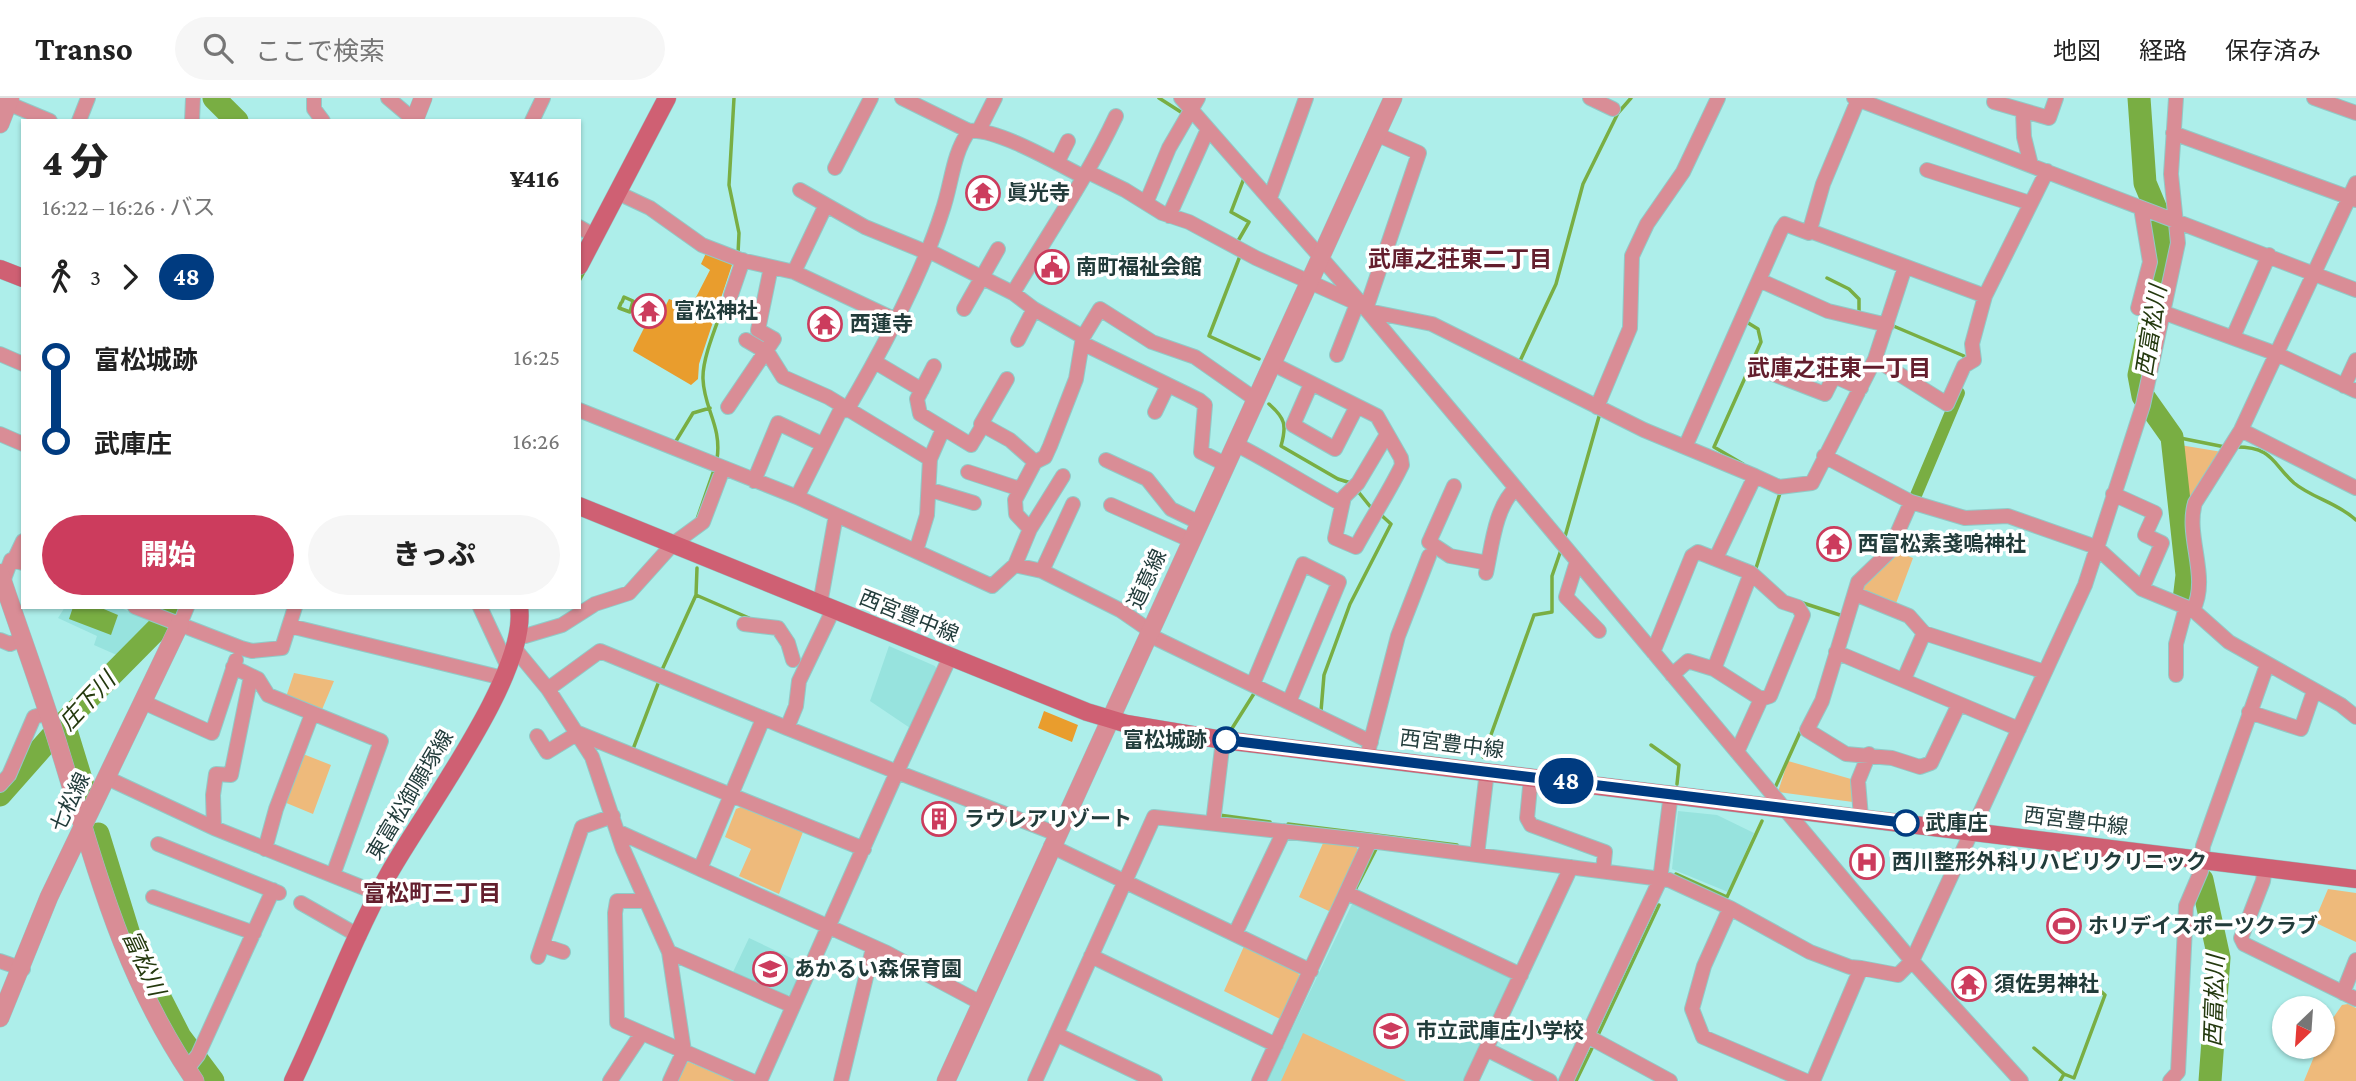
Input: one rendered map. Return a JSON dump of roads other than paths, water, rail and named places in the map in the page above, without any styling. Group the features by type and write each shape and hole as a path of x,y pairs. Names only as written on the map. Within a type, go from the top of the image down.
{"main road":[{"path":"581,257 587,232 618,193 667,98"},
{"path":"0,268 21,274"},
{"name":"西宮豊中線","path":"581,507 1108,720 1223,740 1369,749 1531,777 2356,879"},
{"name":"東富松御願塚線","path":"296,1080 379,894 462,757 505,672 517,642 519,609"}],"street":[{"path":"80,119 88,98"},
{"path":"192,119 193,98"},
{"path":"314,98 314,109 322,119"},
{"path":"388,98 413,119"},
{"path":"414,119 424,98"},
{"path":"533,119 543,98"},
{"path":"827,150 838,163 871,98"},
{"path":"902,98 1087,175 1146,202 1169,216 1189,222 1308,283 1364,307 1432,324 1644,430 1686,445 1781,487 1812,484 1875,359 1905,268"},
{"path":"847,410 897,320 943,211 962,141 974,130 995,98"},
{"path":"1181,98 1195,104 1208,129 1364,307 1912,961 2021,1081"},
{"path":"1270,198 1306,98"},
{"name":"道意線","path":"949,1080 1108,720 1393,98"},
{"path":"1590,98 1608,104"},
{"path":"1597,407 1630,328 1633,256 1647,224 1683,172 1718,98"},
{"path":"1995,98 1994,102 2049,118 2056,98"},
{"path":"1035,1081 1154,817 1370,841 1669,880 1730,908 1810,952 1850,967 1898,975 1912,961 2085,585 2145,397 2176,256 2171,181 2176,98"},
{"path":"2314,98 2356,113"},
{"path":"1810,231 1823,184 1861,100 2356,290"},
{"path":"0,124 5,101 46,119"},
{"path":"1146,202 1169,148 1195,104"},
{"path":"2023,112 2024,137 2031,165"},
{"path":"1013,293 1087,175 1116,117"},
{"path":"1169,216 1208,129"},
{"path":"2173,132 2353,199"},
{"path":"1337,355 1364,307 1419,153 1377,134"},
{"path":"1057,163 1068,141"},
{"path":"1927,170 2030,202"},
{"path":"1875,359 1947,404 1964,366 1974,360 1972,344 1985,296 2047,171"},
{"path":"2176,675 2176,644 2199,584 2192,514 2195,503 2236,441 2313,272 2353,199 2356,183"},
{"path":"800,190 825,207 1013,293 1082,340 1205,405 1201,452 1226,464"},
{"path":"618,193 650,208 702,245 740,259 794,272 897,320"},
{"path":"794,272 825,207"},
{"path":"2138,308 2150,261 2146,209"},
{"path":"1686,445 1785,224 1985,296"},
{"path":"964,310 998,249"},
{"path":"2233,337 2269,255"},
{"path":"732,295 740,259"},
{"path":"729,407 774,339 758,330 771,267"},
{"path":"1759,279 1828,311 1887,325"},
{"path":"1018,340 1034,309"},
{"path":"1030,529 1014,508 1020,489 1035,462 1045,457 1050,446 1076,379 1082,340 1100,309 1152,342 1195,357 1255,399"},
{"path":"2165,313 2277,354 2350,389 2356,360"},
{"path":"746,340 765,351 783,377 828,397 930,459"},
{"path":"0,354 21,363"},
{"path":"875,362 922,390"},
{"path":"1271,363 1356,408 1377,416 1386,436 1401,458 1402,465 1380,509 1373,516 1356,547 1335,538 1342,504 1386,436"},
{"path":"934,366 917,399 920,414 971,445 1007,379"},
{"path":"1755,367 1825,394 1834,376 1861,388"},
{"path":"1311,384 1293,425 1335,449 1356,408"},
{"path":"1156,412 1167,387"},
{"path":"797,497 840,411 847,410"},
{"path":"581,411 797,497 992,586 1015,565 1030,529 1063,476"},
{"path":"754,481 778,423 822,444"},
{"path":"983,425 1010,440 1035,462"},
{"path":"916,551 931,490 930,459 943,429"},
{"path":"0,434 21,443"},
{"path":"2236,441 2356,488"},
{"path":"1235,444 1275,463 1342,504"},
{"path":"1824,456 1911,502 1965,518 2008,516 2096,547 2142,589 2190,609 2229,642 2356,717"},
{"path":"1106,460 1147,479 1171,509 1198,522"},
{"path":"670,1081 684,1051 669,952 646,901 592,757 517,642 525,636 562,625 595,604 629,593 673,544 697,526 718,467"},
{"path":"968,472 1020,489"},
{"path":"1716,558 1755,476"},
{"path":"1454,486 1435,517 1429,542 1450,556 1487,568 1499,517 1509,494 1516,488"},
{"path":"931,490 974,503"},
{"path":"2113,494 2155,513 2146,535 2162,542 2142,589"},
{"path":"1911,502 1889,552 1858,582 1822,701 1807,730 1846,754 1869,754 1920,767 1931,764 1959,704"},
{"path":"1042,571 1073,504"},
{"path":"1111,505 1190,540"},
{"path":"787,728 796,706 799,681 826,607 836,515"},
{"path":"21,545 8,571 22,639 57,741 114,928 130,967 193,1066"},
{"path":"1653,652 1692,556 1698,552 1751,572 1783,602 1798,607 1803,615 1770,696 1761,699 1737,752"},
{"path":"1015,565 1042,571 1119,610 1148,632 1289,702 1369,749 1398,636 1429,556"},
{"path":"1577,561 1566,597 1599,631"},
{"path":"1253,684 1303,564 1339,582 1289,702"},
{"path":"1714,669 1751,572"},
{"path":"1855,594 1909,616 1924,633 2045,671"},
{"path":"140,609 252,651 282,648 294,609"},
{"name":"七松線","path":"0,1018 23,969 25,953 143,702 175,623 186,609"},
{"path":"481,609 505,672"},
{"path":"744,624 778,628 789,643 793,660"},
{"path":"290,626 505,672"},
{"path":"1903,679 1924,633"},
{"path":"0,640 10,644 22,639"},
{"path":"143,702 212,733 241,648"},
{"path":"548,689 600,651 897,772 1054,840 1124,879 1311,971"},
{"path":"1836,652 2019,729"},
{"path":"760,1081 950,657"},
{"path":"1672,675 1688,662 1714,669 1761,699"},
{"path":"2170,1081 2178,1072 2186,906 2203,859 2203,846 2267,665"},
{"path":"233,667 258,679 268,695 381,741 333,874"},
{"path":"214,828 213,795 216,774 231,775 251,676"},
{"path":"2249,712 2301,729 2314,691"},
{"path":"265,849 276,808 312,714"},
{"path":"0,785 9,775 34,717 48,716"},
{"path":"700,869 763,719"},
{"path":"537,737 547,752 578,733"},
{"path":"578,733 864,849"},
{"path":"1213,823 1223,740"},
{"path":"1861,817 1858,781 1869,754"},
{"path":"1477,855 1487,771"},
{"path":"1531,777 1527,818 1531,825 1605,852 1603,871"},
{"path":"107,778 214,828 379,894"},
{"path":"1566,1081 1660,880 1671,793"},
{"path":"563,952 540,951 568,878 582,827 613,817"},
{"path":"1235,934 1284,831"},
{"path":"619,832 873,948 981,1003"},
{"path":"1259,1081 1350,895 1370,841"},
{"path":"158,844 276,892 254,933 193,1066"},
{"path":"1471,1081 1571,867"},
{"path":"2265,867 2263,881 2241,938 2244,944 2350,996 2356,960"},
{"path":"1350,895 1521,975"},
{"path":"153,897 254,933"},
{"path":"646,901 617,901 617,1023 752,1081"},
{"path":"301,903 359,936"},
{"path":"1730,908 1704,966 1692,1009 1703,1037 1806,1081"},
{"path":"841,1081 873,948"},
{"path":"669,952 793,1006"},
{"path":"1091,956 1276,1045"},
{"path":"0,961 23,969"},
{"path":"1813,1081 1861,968"},
{"path":"610,1081 642,1033"},
{"path":"1056,1034 1155,1081"},
{"path":"1587,1036 1670,1081"},
{"path":"1486,1049 1550,1081"}],"waterway":[{"name":"庄下川","path":"214,98 235,119"},
{"path":"734,98 729,185 739,233 738,254"},
{"path":"1159,98 1184,114"},
{"path":"1520,361 1556,284 1583,184 1618,113 1631,98"},
{"name":"西富松川","path":"2139,98 2145,183 2163,226 2165,251 2139,375 2143,396 2172,437 2187,575 2184,600"},
{"path":"1238,241 1249,222 1231,212 1244,178"},
{"path":"1240,256 1209,336 1259,359"},
{"path":"581,277 585,270"},
{"path":"1827,278 1849,289 1859,299 1859,313"},
{"path":"717,459 717,437 706,400 703,370 727,295"},
{"path":"621,303 619,308 630,312 633,301 624,297 622,302"},
{"path":"1743,464 1714,447 1761,342 1758,329 1745,321"},
{"path":"1891,325 1964,356 1964,361"},
{"path":"1914,500 1959,393"},
{"path":"1269,404 1283,422 1281,446 1338,479 1351,483"},
{"path":"676,441 693,413 710,408"},
{"path":"1564,540 1600,413"},
{"path":"2161,424 2180,438 2225,447"},
{"path":"2236,447 2265,453 2294,483 2356,520"},
{"path":"696,522 715,467"},
{"path":"1356,489 1373,510"},
{"path":"1756,568 1781,490"},
{"path":"1321,711 1324,675 1350,604 1391,524 1380,514"},
{"path":"1483,757 1534,615 1552,612 1552,576 1562,547"},
{"path":"697,568 696,595 749,618"},
{"path":"662,670 696,595"},
{"path":"1800,602 1843,616"},
{"name":"庄下川","path":"0,795 60,727 160,626 173,609"},
{"path":"633,749 659,681"},
{"path":"1231,730 1255,692"},
{"name":"富松川","path":"64,724 84,789"},
{"path":"1774,790 1802,728"},
{"path":"1651,745 1679,765 1677,784"},
{"path":"1219,815 1270,822"},
{"path":"1676,874 1727,897 1762,821"},
{"path":"1288,824 1457,845"},
{"name":"富松川","path":"98,834 131,941 180,1037 213,1081"},
{"path":"1354,892 1376,849"},
{"name":"西富松川","path":"2202,880 2219,958 2210,1081"},
{"path":"1598,1035 1659,905"},
{"path":"2060,1081 2064,1074 2074,1078 2105,995 2095,986"},
{"path":"1576,1081 1593,1046"},
{"path":"2034,1048 2064,1074"}],"place":[{"name":"眞光寺","path":"983,193"},
{"name":"南町福祉会館","path":"1052,267"},
{"name":"富松神社","path":"649,311"},
{"name":"西蓮寺","path":"825,324"},
{"name":"西富松素戔嗚神社","path":"1834,544"},
{"name":"富松城跡","path":"1226,740"},
{"name":"ラウレアリゾート","path":"939,819"},
{"name":"武庫庄","path":"1906,823"},
{"name":"西川整形外科リハビリクリニック","path":"1867,862"},
{"name":"ホリデイスポーツクラブ","path":"2064,926"},
{"name":"あかるい森保育園","path":"770,969"},
{"name":"須佐男神社","path":"1969,984"},
{"name":"市立武庫庄小学校","path":"1391,1031"}],"district":[{"name":"武庫之荘東二丁目","path":"1460,259"},
{"name":"武庫之荘東一丁目","path":"1839,368"},
{"name":"富松町三丁目","path":"432,893"}]}
